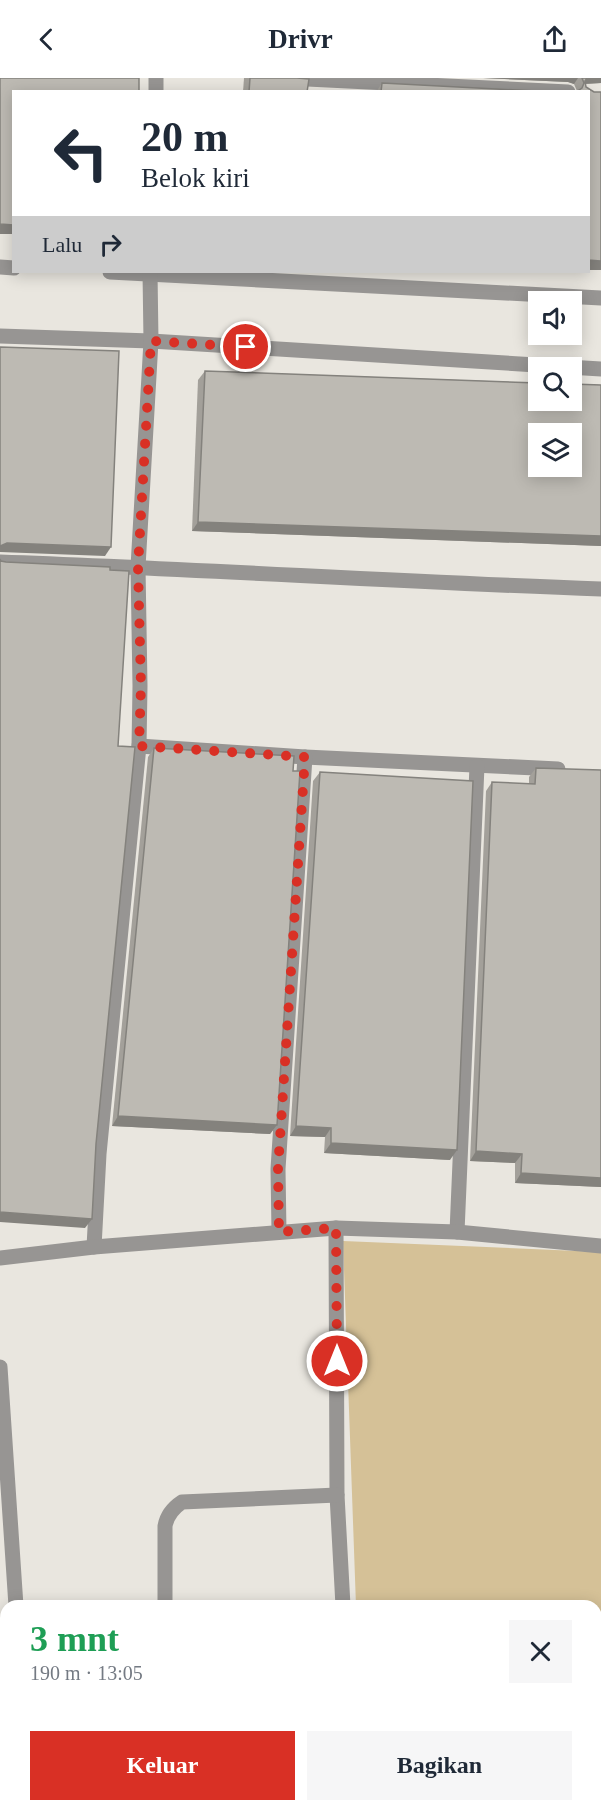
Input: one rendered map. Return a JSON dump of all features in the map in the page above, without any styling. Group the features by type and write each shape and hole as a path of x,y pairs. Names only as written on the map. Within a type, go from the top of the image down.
{"street":[{"path":"286,78 531,90"},
{"path":"94,1246 100,1143 139,746 141,686 138,567 151,341 150,273"},
{"path":"167,273 601,298"},
{"path":"0,336 151,341 601,369"},
{"path":"0,562 601,589"},
{"path":"139,746 305,757 567,769"},
{"path":"279,1232 278,1169 305,757"},
{"path":"457,1232 477,766"},
{"path":"0,1258 94,1246 336,1228 457,1232 601,1246"},
{"path":"336,1228 337,1495 343,1600"},
{"path":"0,1367 16,1600"},
{"path":"165,1600 165,1526 166,1519 175,1506 182,1502 337,1495"}],"shaded area":[{"path":"343,1241 601,1252 601,1600 356,1600"}],"building":[{"path":"0,78 139,78 139,90 12,90 12,225 0,224"},
{"path":"250,78 309,79 307,90 249,90"},
{"path":"582,78 587,78 586,87 594,92 601,92 601,261 590,260 590,90 579,90 584,83"},
{"path":"382,83 516,90 381,90"},
{"path":"0,347 119,351 111,547 7,543 0,546"},
{"path":"205,371 528,383 528,411 582,411 582,384 601,385 601,536 198,522"},
{"path":"0,559 6,562 110,567 110,570 129,571 118,746 135,747 96,1144 92,1219 0,1212"},
{"path":"154,748 294,756 293,771 300,771 277,1125 118,1116"},
{"path":"536,768 601,770 601,1178 521,1173 522,1154 476,1151 492,782 535,784"},
{"path":"320,772 473,781 457,1150 331,1143 331,1128 296,1126"}],"route":[{"path":"246,347 151,341 138,567 141,686 139,746 305,757 278,1169 279,1232 336,1228 337,1361"}]}
